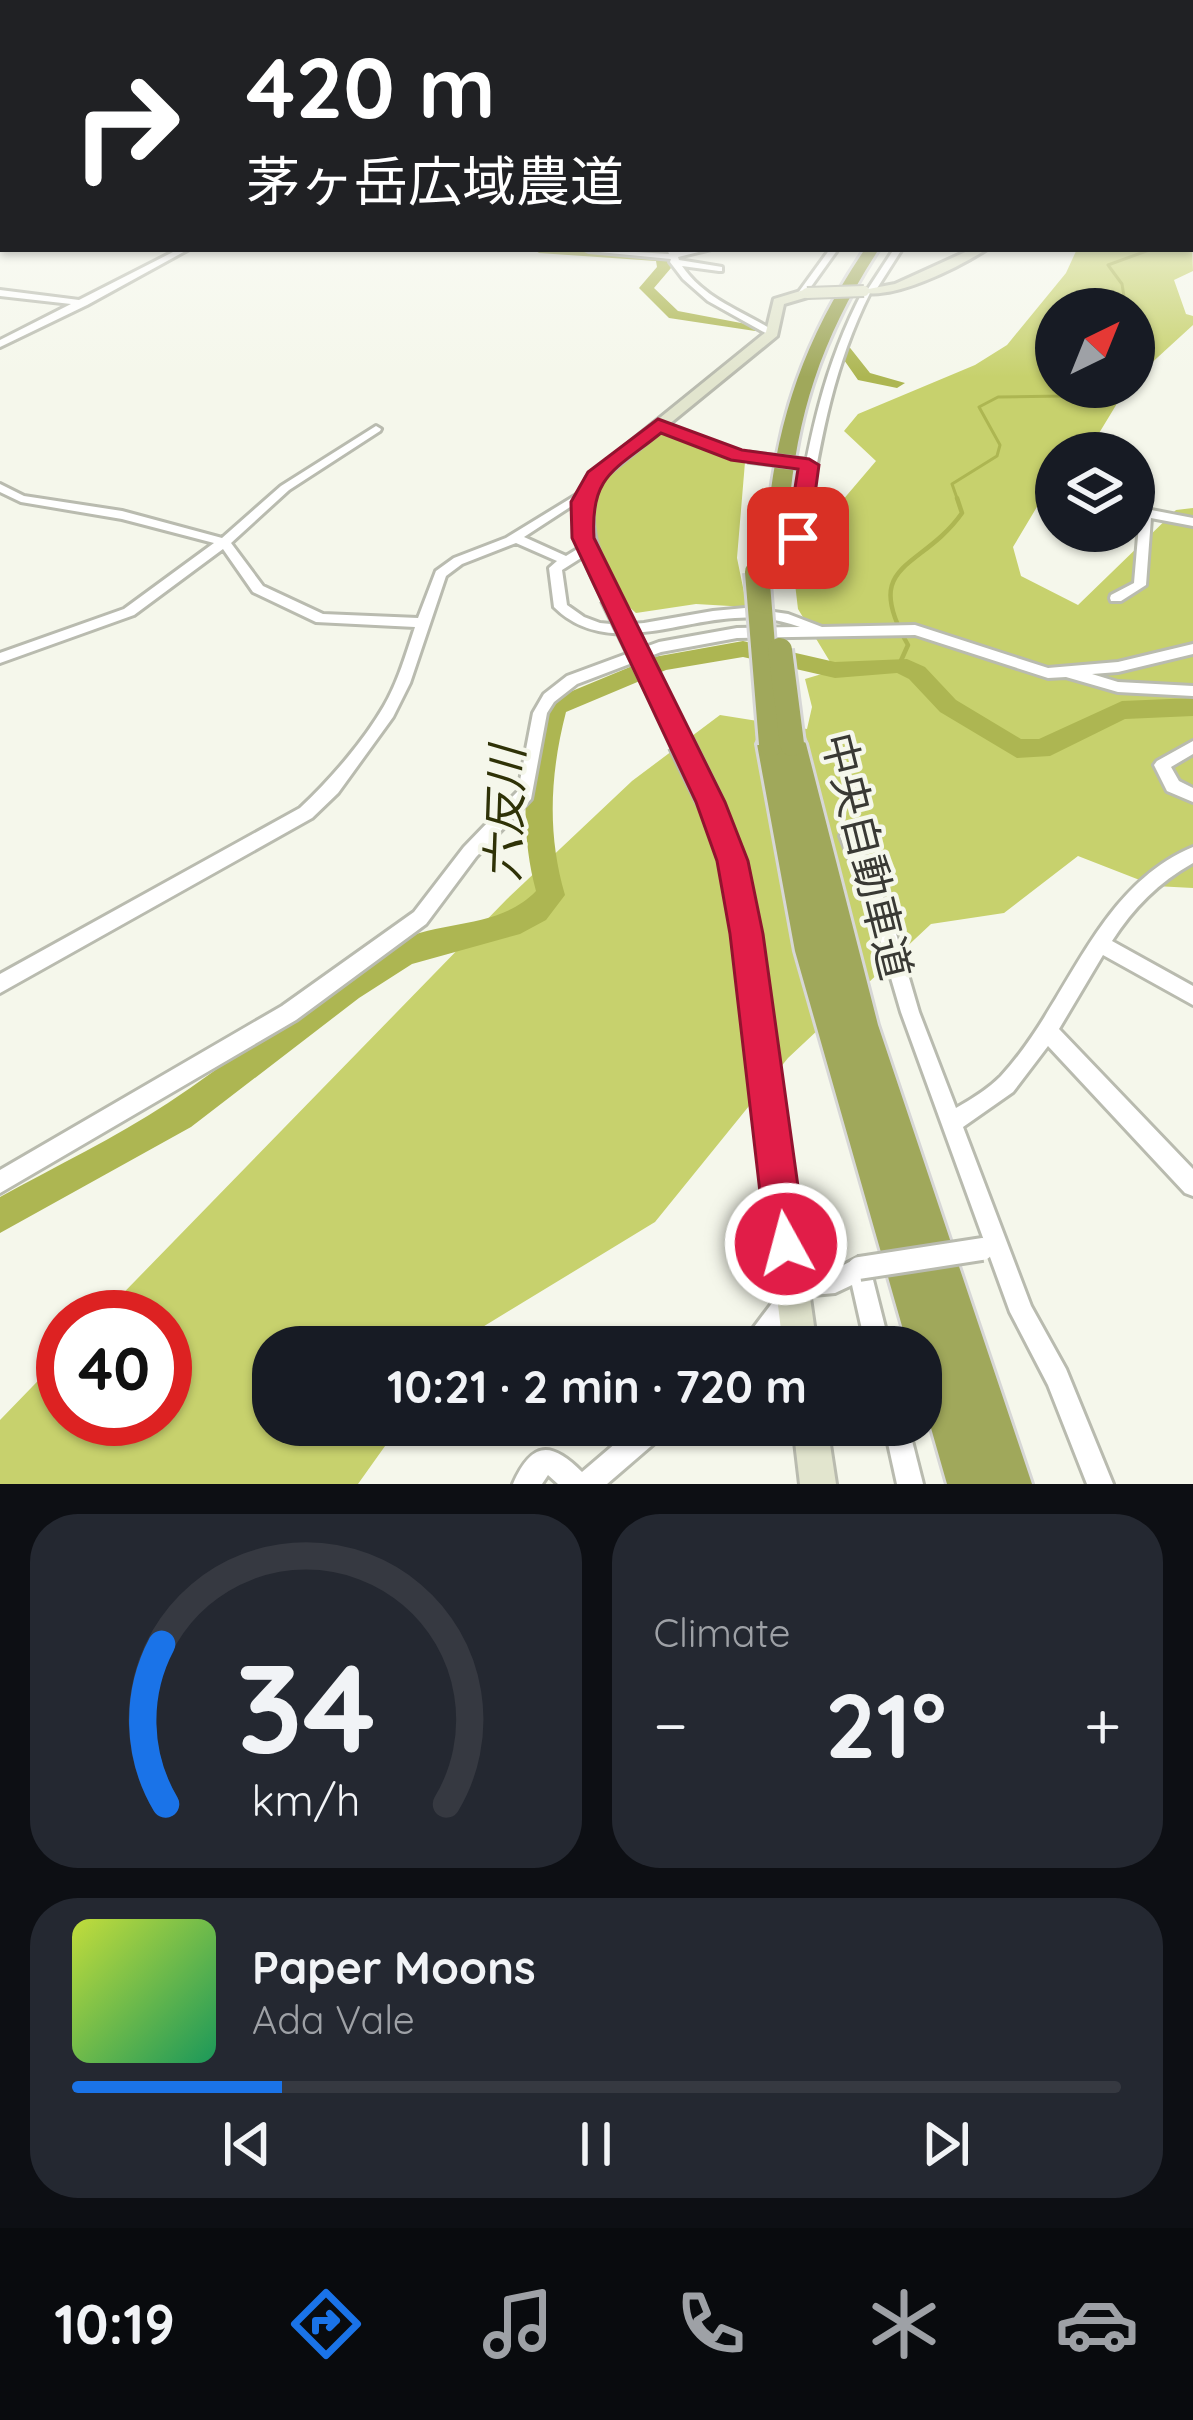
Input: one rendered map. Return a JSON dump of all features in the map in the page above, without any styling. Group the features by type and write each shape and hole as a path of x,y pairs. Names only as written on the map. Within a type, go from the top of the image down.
{"highway":[{"name":"中央自動車道","path":"858,252 814,318 783,392 765,475 766,573 782,744 811,951 970,1484"},
{"name":"中央自動車道","path":"766,573 796,394 825,320 870,252"},
{"name":"中央自動車道","path":"782,744 884,1098 1010,1484"}],"street":[{"path":"0,344 179,252"},
{"path":"626,252 673,256 719,269"},
{"path":"805,293 832,252"},
{"path":"798,538 816,417 841,338 896,252"},
{"path":"0,984 306,813 353,762 388,713 440,574 515,538 586,492 606,466 772,333 774,306 805,293 898,287 974,252"},
{"path":"673,256 685,278 724,308 772,333"},
{"path":"0,292 84,303"},
{"path":"658,425 748,457 806,464"},
{"path":"0,658 129,612 224,542 285,488 376,429"},
{"path":"0,487 21,499 122,515 224,542 258,589 304,613 338,622 423,623"},
{"path":"586,492 580,518 588,548 710,802 733,861 797,1326"},
{"path":"1115,598 1140,585 1146,513 1193,522"},
{"path":"515,538 565,560"},
{"path":"588,548 555,568 561,607 595,627 619,629 731,613 793,619 821,632"},
{"path":"0,1182 290,1013 420,918 470,852 525,794 540,713 549,698 572,680 659,647 707,637 898,630 936,635 974,652 1048,673 1193,650"},
{"path":"1069,673 1118,687 1193,691"},
{"path":"1193,747 1162,766 1174,786 1193,795"},
{"path":"848,836 881,913 991,1249 1057,1378 1100,1484"},
{"path":"952,1123 1003,1089 1101,945 1149,884 1167,867 1193,854"},
{"path":"1101,945 1193,997"},
{"path":"1046,1029 1193,1185"},
{"path":"767,1326 792,1290 835,1282 859,1268 991,1249"},
{"path":"859,1268 873,1326"},
{"path":"588,1484 632,1446"},
{"path":"813,1446 818,1484"},
{"path":"901,1446 910,1484"},
{"path":"526,1484 542,1462 555,1462 576,1484"}],"green space":[{"path":"1076,252 1192,252 1193,271 1174,280 1193,325 1155,360 1155,288 1054,288"},
{"path":"1035,311 1035,408 1114,408 1100,432 1035,432 1035,510 1013,547 1021,576 1078,605 1133,552 1155,552 1155,530 1176,510 1193,508 1193,888 1155,886 1078,856 1004,913 931,924 788,1058 655,1222 484,1326 252,1326 252,1446 385,1446 358,1484 0,1484 0,1420 36,1383 36,1446 192,1446 192,1290 126,1290 507,899 632,781 720,715 807,729 812,707 805,679 835,670 798,609 791,550 813,535 876,461 844,431 858,414 975,365 1007,345"},
{"path":"666,432 745,462 737,558 747,607 696,604 636,613 620,594 586,528 596,494 612,469"}],"waterway":[{"path":"580,252 661,258 664,268 646,288 674,315 755,327"},
{"path":"1123,288 1108,265 1144,252"},
{"path":"842,347 864,377 897,383"},
{"path":"958,501 952,484 997,456 1000,445 979,407 998,397 1035,396"},
{"path":"899,665 908,645 895,618 890,597 893,582 962,513 958,501"},
{"name":"六反川","path":"0,1216 179,1115 405,952 510,925 536,911 551,895 541,849 539,801 556,707 662,663 743,649 835,670 899,665 917,673 948,706 1017,748 1041,749 1122,710 1193,707"}],"route":[{"path":"786,1244 733,861 710,802 583,538 581,502 595,477 658,425 738,456 809,465 798,538"}]}
